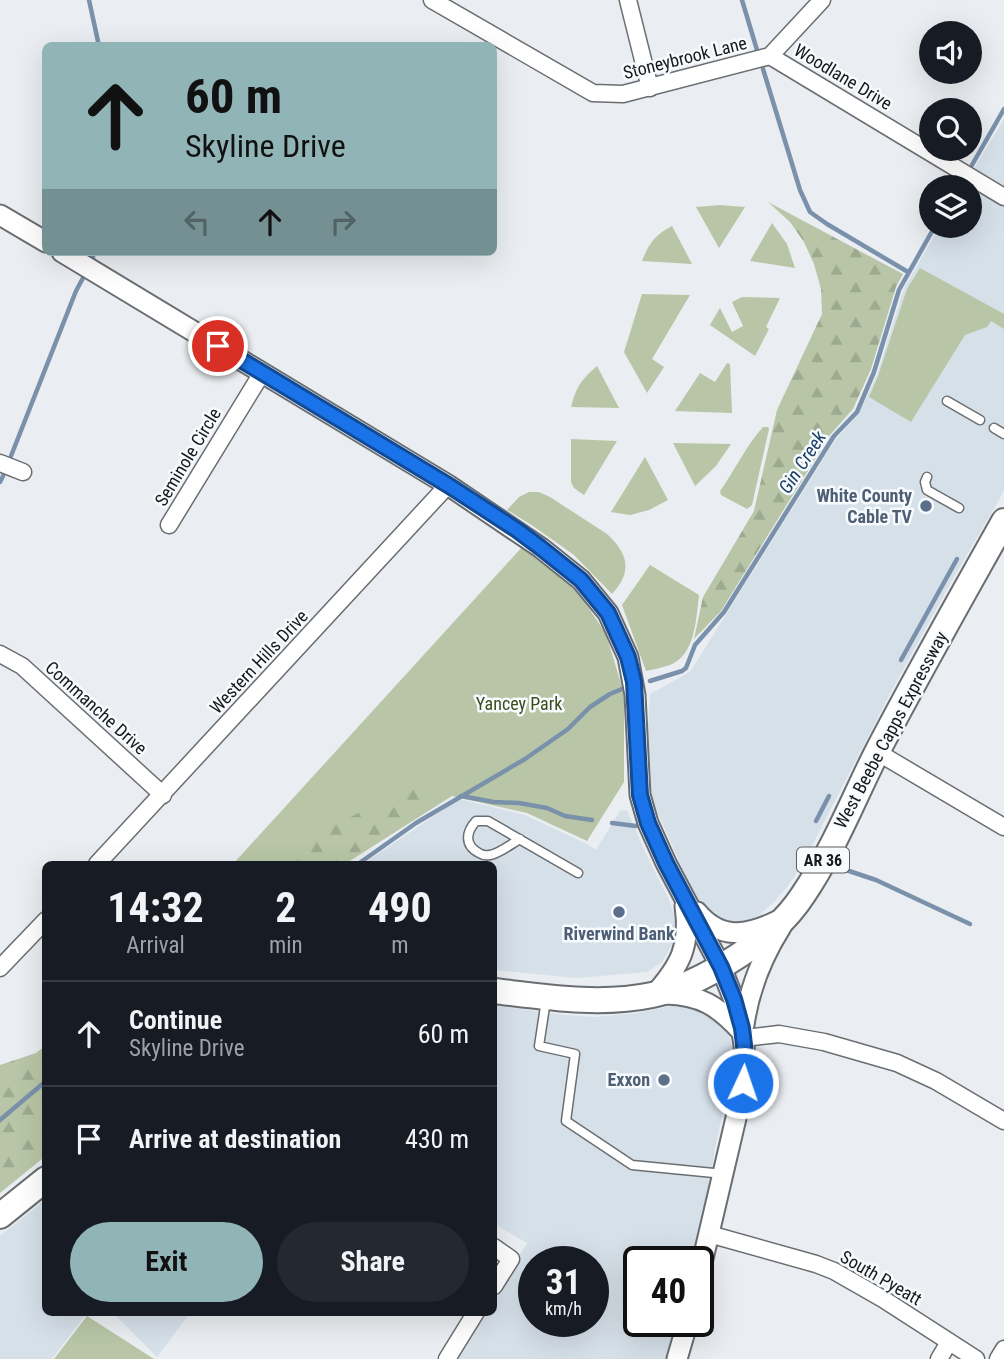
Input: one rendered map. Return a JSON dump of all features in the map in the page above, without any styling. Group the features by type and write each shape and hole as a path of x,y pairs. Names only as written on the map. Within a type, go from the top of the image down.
{"main road":[{"name":"West Beebe Capps Expressway","path":"497,991 573,1000 654,995 721,967 774,930 789,914 815,876 895,716 1004,521"},
{"path":"0,1216 42,1182"}],"street":[{"name":"Stoneybrook Lane","path":"432,0 593,93 623,94 770,56 822,0"},
{"path":"628,0 650,88"},
{"name":"Woodlane Drive","path":"770,56 1004,197"},
{"path":"0,215 42,240"},
{"path":"69,256 448,485 541,548 581,580 608,613 628,657 634,682 640,795 648,823 721,967 734,999 743,1035 745,1063 741,1092 706,1246"},
{"name":"Seminole Circle","path":"169,526 262,373"},
{"path":"0,463 23,472"},
{"name":"Western Hills Drive","path":"100,861 448,485"},
{"name":"Commanche Drive","path":"0,654 22,666 163,795"},
{"path":"877,752 1004,827"},
{"path":"683,895 703,920 726,932 760,929 789,914"},
{"path":"654,995 673,973 685,951 687,923 683,895"},
{"path":"743,1035 748,1000 758,970 789,914"},
{"path":"0,968 42,924"},
{"path":"654,995 680,995 705,1001 725,1015 743,1035 779,1034 824,1042 897,1063 936,1081 1004,1121"},
{"name":"South Pyeatt","path":"709,1234 834,1271 976,1359"},
{"path":"497,1249 511,1259 497,1281"},
{"path":"447,1359 474,1316"},
{"path":"677,1359 683,1337"},
{"path":"939,1359 949,1342"},
{"path":"998,1359 1004,1349"}],"lane":[{"path":"947,401 979,420"},
{"path":"994,428 1004,434"},
{"path":"927,477 925,486 928,490 959,508"},
{"path":"520,839 489,856 482,855 468,843 468,831 476,821 488,821 520,839 578,873"},
{"path":"546,997 539,1046 575,1054 566,1121 632,1165 723,1174"}],"shaded area":[{"path":"1004,119 1004,491 893,688 802,865 787,887 758,916 739,922 721,922 707,913 696,899 651,798 646,768 650,694 690,672 834,442 859,413 877,375 904,288 933,238 982,238 982,175 970,175 979,161 982,161 982,155"},
{"path":"459,799 525,815 596,850 620,811 627,810 669,900 678,927 662,962 647,972 576,978 497,970 497,861 367,861"},
{"path":"694,1003 727,1026 733,1049 732,1072 715,1148 699,1246 623,1246 623,1337 676,1337 668,1359 455,1359 482,1316 497,1316 497,1292 518,1258 518,1337 609,1337 609,1246 525,1246 527,1243 497,1226 497,1005 595,1017"},
{"path":"42,1202 42,1316 85,1316 52,1359 0,1359 0,1236"},
{"path":"116,1316 188,1316 157,1357"}],"green space":[{"path":"768,202 903,274 896,287 871,369 853,409 830,435 721,611 694,639 703,597 754,511 777,410 822,314 821,289 804,242 790,222"},
{"path":"696,207 745,207 719,248"},
{"path":"772,223 787,244 795,268 750,261"},
{"path":"672,226 692,264 642,261 653,240"},
{"path":"920,268 1004,314 1004,329 991,321 987,327 965,335 911,422 869,397 907,289"},
{"path":"642,294 690,295 652,359 664,367 647,393 624,352"},
{"path":"742,297 780,298 766,327 769,329 755,356 710,325 720,308 732,332 743,326 732,302"},
{"path":"727,363 730,364 732,413 675,411 700,373 715,382"},
{"path":"597,366 619,408 571,407 580,384"},
{"path":"763,427 769,429 752,505 747,509 721,495 720,491"},
{"path":"571,439 617,441 584,495 574,488 571,482"},
{"path":"673,443 731,444 716,466 695,486"},
{"path":"645,457 668,500 649,510 630,515 611,512"},
{"path":"529,492 539,492 550,497 607,534 620,548 625,570 619,586 612,594 574,555 507,510 519,497"},
{"name":"Yancey Park","path":"524,545 582,598 606,634 624,696 624,782 587,841 527,813 452,796 350,861 236,861"},
{"path":"650,565 699,595 694,633 687,650 674,663 646,671 622,605"},
{"path":"404,789 413,790 420,795 423,802 423,811 346,861 280,861 297,845"},
{"path":"42,1048 42,1159 0,1193 0,1065 36,1053"},
{"path":"87,1316 154,1359 54,1359"}],"waterway":[{"path":"89,0 98,42"},
{"path":"742,0 757,50"},
{"path":"763,69 800,190 810,212 908,272"},
{"name":"Gin Creek","path":"972,165 1004,109"},
{"name":"Gin Creek","path":"650,681 686,668 695,645 724,612 834,436 857,412 874,372 899,290 928,238"},
{"path":"11,456 83,278"},
{"path":"0,482 3,476"},
{"path":"901,660 957,559"},
{"name":"Gin Creek","path":"362,861 416,823 525,759 568,729 590,707 622,689"},
{"path":"461,796 547,808 565,816 592,820"},
{"path":"816,821 829,796"},
{"path":"612,823 636,826"},
{"path":"846,870 876,880 970,924"},
{"name":"Gin Creek","path":"0,1120 42,1084"}],"place":[{"name":"White County Cable TV","path":"926,506"},
{"name":"Riverwind Bank","path":"619,912"},
{"name":"Exxon","path":"664,1080"}],"route":[{"path":"218,346 448,485 517,530 581,580 608,613 628,657 634,682 638,775 640,795 648,823 721,967 734,999 744,1045 743,1083"}]}
